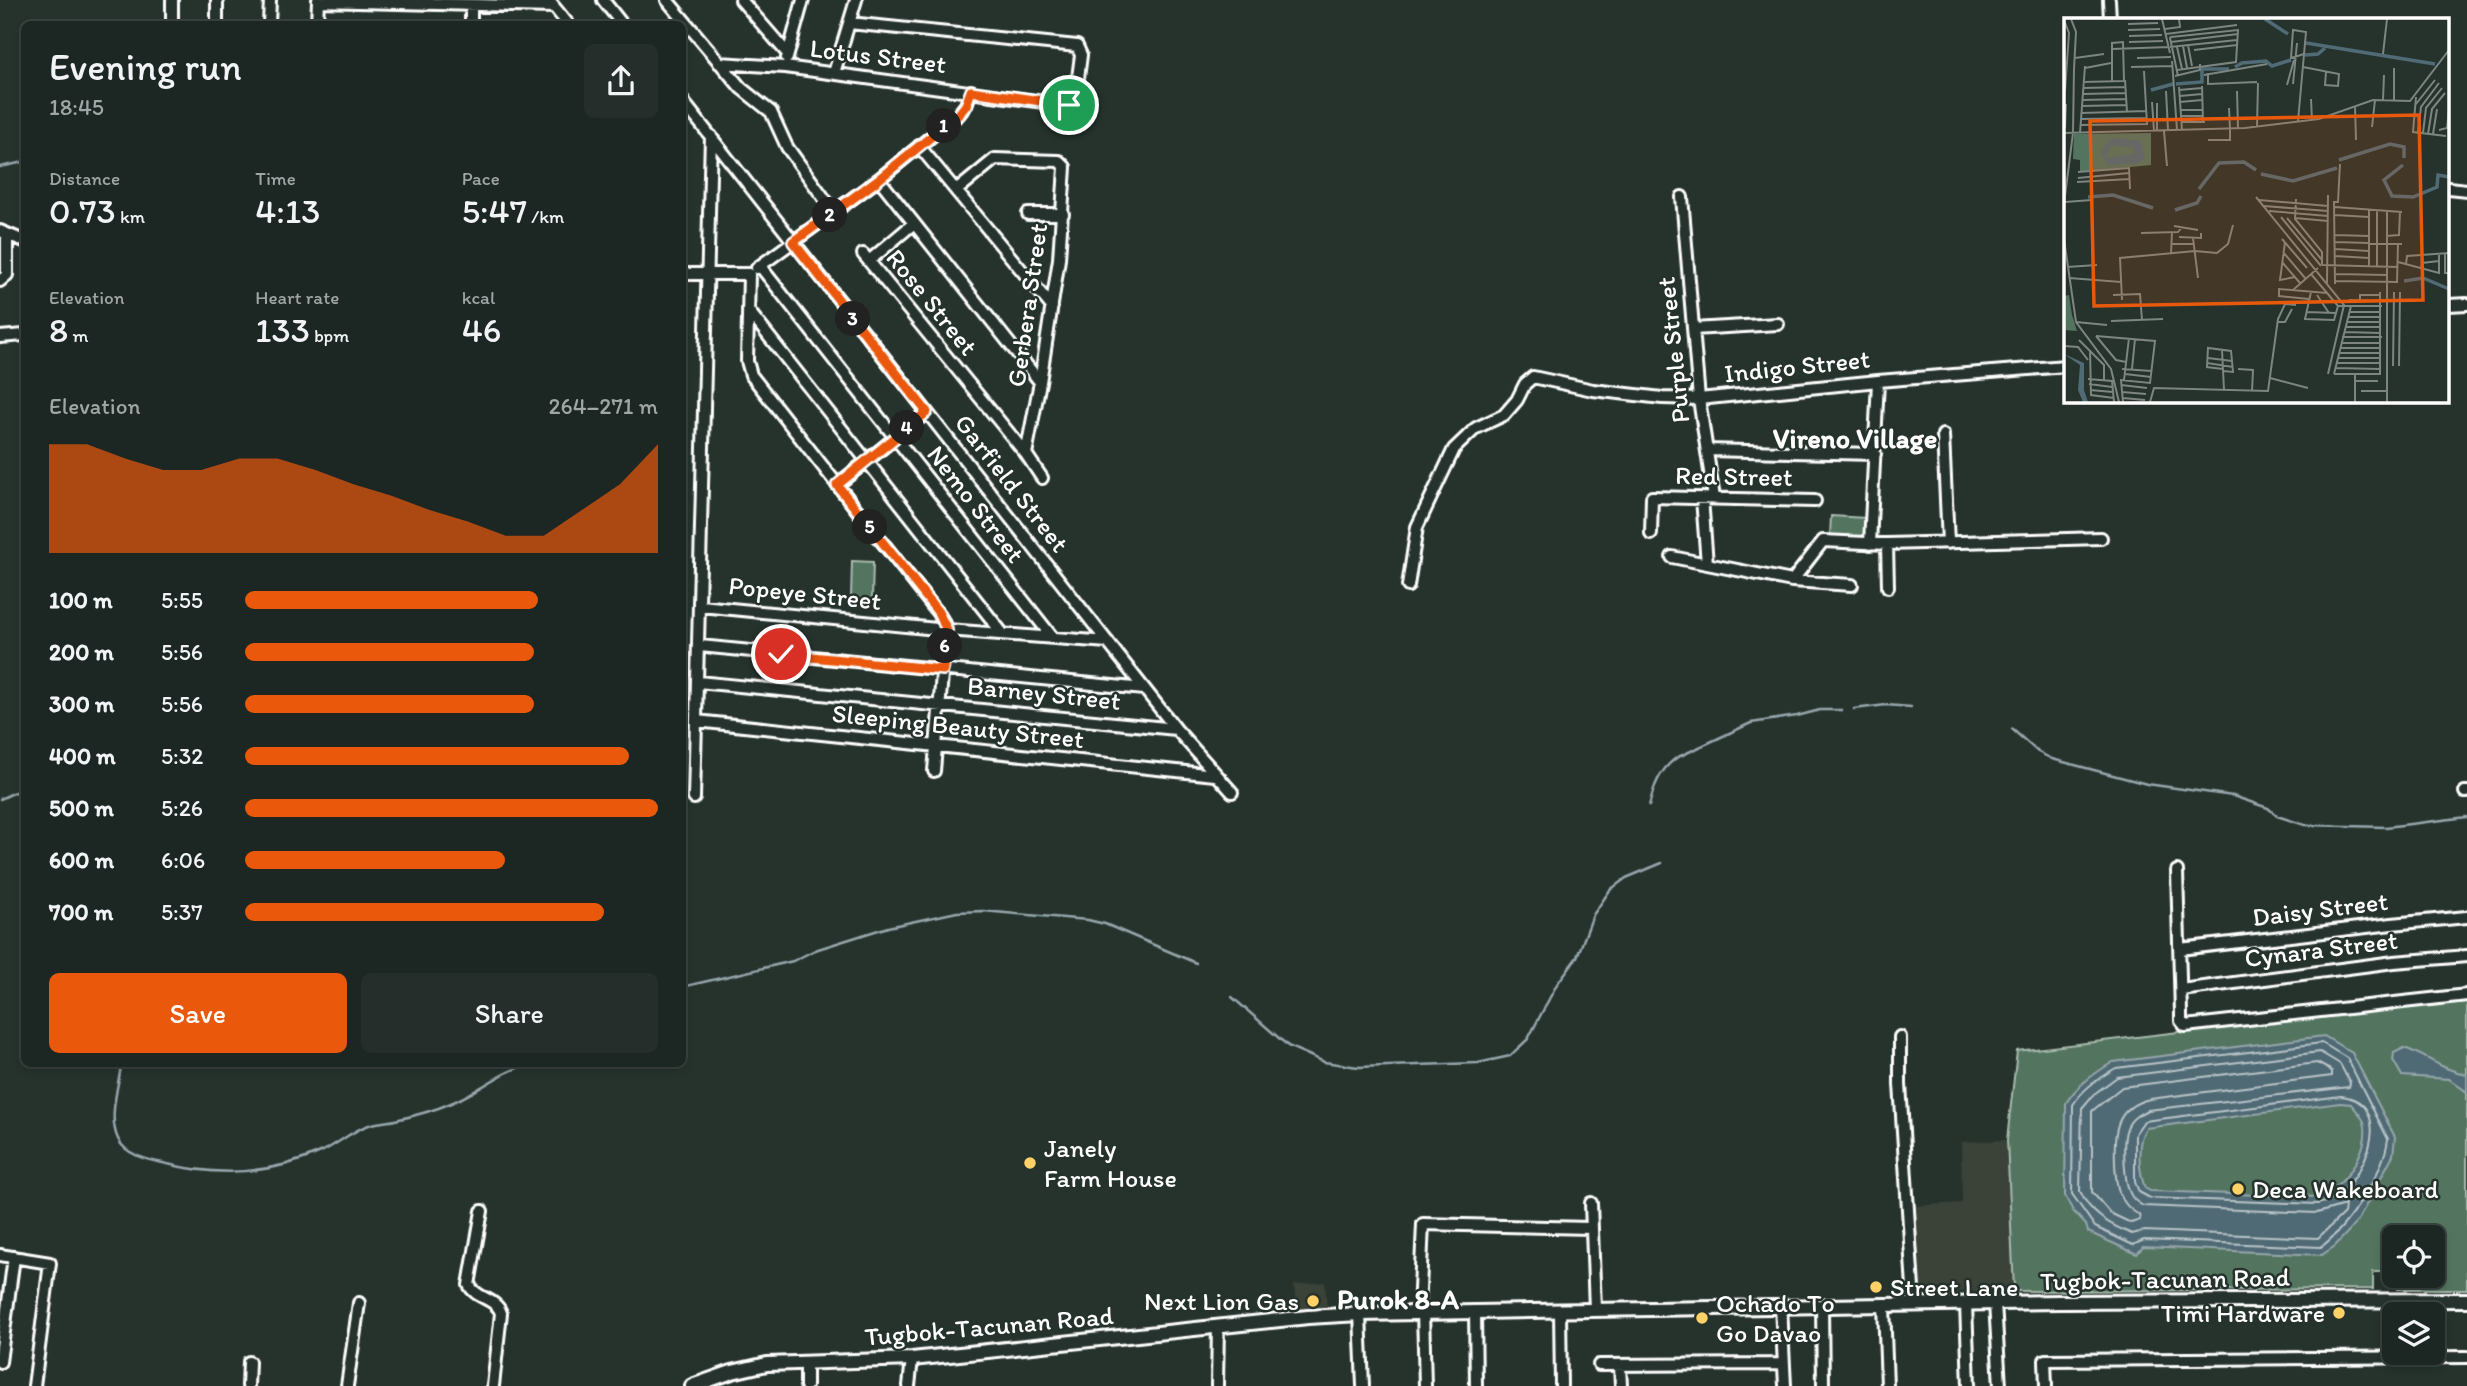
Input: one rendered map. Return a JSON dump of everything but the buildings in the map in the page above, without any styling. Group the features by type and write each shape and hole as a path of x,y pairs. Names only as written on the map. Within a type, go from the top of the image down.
{"street":[{"path":"172,0 172,21"},
{"path":"217,0 217,21"},
{"path":"269,21 270,0"},
{"path":"603,0 620,21"},
{"path":"667,0 684,21"},
{"path":"785,67 803,0"},
{"path":"834,73 856,0"},
{"path":"2109,0 2110,18"},
{"path":"317,21 318,1 471,6 551,3 566,21"},
{"path":"743,1 788,54"},
{"path":"471,6 471,21"},
{"path":"686,23 741,88 771,112 787,147 834,212"},
{"name":"Lotus Street","path":"719,63 785,67 1072,104 1077,87 1080,48 1074,45 849,23"},
{"path":"686,274 749,274 879,179 963,109 971,91"},
{"name":"Garfield Street","path":"686,105 1144,689 1232,792"},
{"path":"694,798 711,136"},
{"path":"919,146 1052,307"},
{"name":"Gerbera Street","path":"956,191 995,159 1062,162 1066,170 1052,307 1026,454"},
{"path":"879,179 1040,382"},
{"name":"Purple Street","path":"1682,197 1699,399 1707,450 1707,564"},
{"path":"1028,214 1063,214"},
{"name":"Rose Street","path":"914,223 866,258 1026,454 1042,478"},
{"path":"0,281 7,275 4,233 21,239"},
{"name":"Nemo Street","path":"760,266 1053,638"},
{"path":"749,274 747,365 751,375 938,612 947,630 934,771"},
{"path":"748,310 1003,634"},
{"path":"1693,329 1778,324"},
{"path":"0,337 21,335"},
{"name":"Indigo Street","path":"1408,586 1417,527 1454,449 1476,428 1511,409 1525,384 1533,377 1593,390 1662,398 1699,399 2064,366"},
{"path":"1871,544 1878,381"},
{"path":"837,485 927,412"},
{"path":"1942,435 1948,543"},
{"path":"1707,450 1875,454"},
{"name":"Red Street","path":"1651,534 1653,497 1815,501"},
{"path":"1792,581 1824,541 1887,544 2101,538"},
{"path":"1887,544 1888,587"},
{"path":"1672,557 1792,581 1852,585"},
{"name":"Popeye Street","path":"701,606 947,630 1108,642"},
{"path":"700,646 1144,689"},
{"name":"Barney Street","path":"698,682 1176,729"},
{"name":"Sleeping Beauty Street","path":"696,721 1215,775"},
{"path":"2177,872 2181,1021 2185,1026 2467,995"},
{"name":"Daisy Street","path":"2180,949 2467,917"},
{"name":"Cynara Street","path":"2181,990 2394,962 2467,956"},
{"path":"1900,1037 1900,1084 1914,1304"},
{"path":"1591,1203 1595,1309"},
{"path":"482,1211 469,1285 476,1295 500,1308 493,1386"},
{"path":"1425,1386 1421,1311 1423,1224 1591,1228"},
{"path":"0,1255 50,1263 34,1386"},
{"path":"0,1362 14,1257"},
{"name":"Tugbok-Tacunan Road","path":"692,1386 750,1368 806,1362 912,1359 1222,1326 1421,1311 2467,1300"},
{"path":"347,1386 359,1303"},
{"path":"1995,1303 2000,1386"},
{"path":"1966,1304 1969,1386"},
{"path":"1884,1305 1887,1386"},
{"path":"1781,1306 1785,1386"},
{"path":"1822,1306 1823,1386"},
{"path":"1560,1310 1561,1386"},
{"path":"1475,1311 1476,1386"},
{"path":"1360,1314 1363,1386"},
{"path":"1217,1380 1222,1326"},
{"path":"2046,1386 2045,1360 2467,1357"},
{"path":"909,1386 912,1359"},
{"path":"248,1386 249,1362"},
{"path":"806,1362 806,1386"},
{"path":"1599,1365 1784,1364"},
{"path":"1620,1365 1621,1386"}],"shaded area":[{"path":"2007,1140 2014,1291 1919,1292 1912,1206 1962,1203 1961,1142"},
{"path":"1325,1282 1327,1311 1297,1314 1294,1285"}],"green space":[{"path":"1831,516 1866,518 1865,537 1830,535"},
{"path":"852,561 873,562 872,599 851,598"},
{"name":"Deca Wakeboard","path":"2467,1000 2467,1289 2398,1289 2445,1288 2445,1225 2382,1225 2382,1272 2373,1272 2373,1289 2014,1291 2007,1140 2017,1051"}],"water":[{"path":"2324,1036 2352,1053 2395,1137 2393,1155 2357,1222 2335,1246 2322,1255 2143,1247 2137,1254 2088,1232 2065,1196 2066,1103 2081,1085 2113,1062","holes":["2340,1103 2351,1104 2364,1122 2364,1144 2345,1178 2327,1193 2317,1197 2150,1191 2145,1188 2140,1157 2141,1141 2146,1128"]},
{"path":"2404,1048 2450,1070 2467,1074 2467,1092 2449,1079 2402,1076 2393,1060 2394,1053"}],"waterway":[{"path":"0,167 21,163"},
{"path":"1854,709 1886,705 1911,707"},
{"path":"1649,806 1658,779 1676,758 1751,723 1820,710 1842,710"},
{"path":"2012,729 2038,752 2052,759 2147,784 2233,796 2268,808 2277,816 2305,825 2386,827 2467,817"},
{"path":"0,799 21,789"},
{"path":"1232,997 1288,1046 1324,1062 1358,1067 1478,1063 1510,1056 1528,1039 1557,984 1577,957 1593,915 1610,890 1626,878 1662,863"},
{"path":"686,986 793,961 815,950 888,927 957,912 983,911 1088,920 1105,924 1196,963"},
{"path":"121,1067 114,1122 121,1145 131,1153 151,1160 224,1172 264,1169 303,1159 323,1151 363,1127 437,1108 521,1067"}],"place":[{"name":"Janely Farm House","path":"1030,1163"},
{"name":"Deca Wakeboard","path":"2238,1189"},
{"name":"Street Lane","path":"1876,1287"},
{"name":"Next Lion Gas","path":"1313,1301"},
{"name":"Timi Hardware","path":"2339,1313"},
{"name":"Ochado To Go Davao","path":"1702,1318"}],"district":[{"name":"Vireno Village","path":"1855,438"},
{"name":"Purok 8-A","path":"1398,1299"}],"route":[{"path":"781,654 943,670 947,630 938,612 837,485 927,412 793,242 879,179 959,114 971,91 1069,105"}]}
